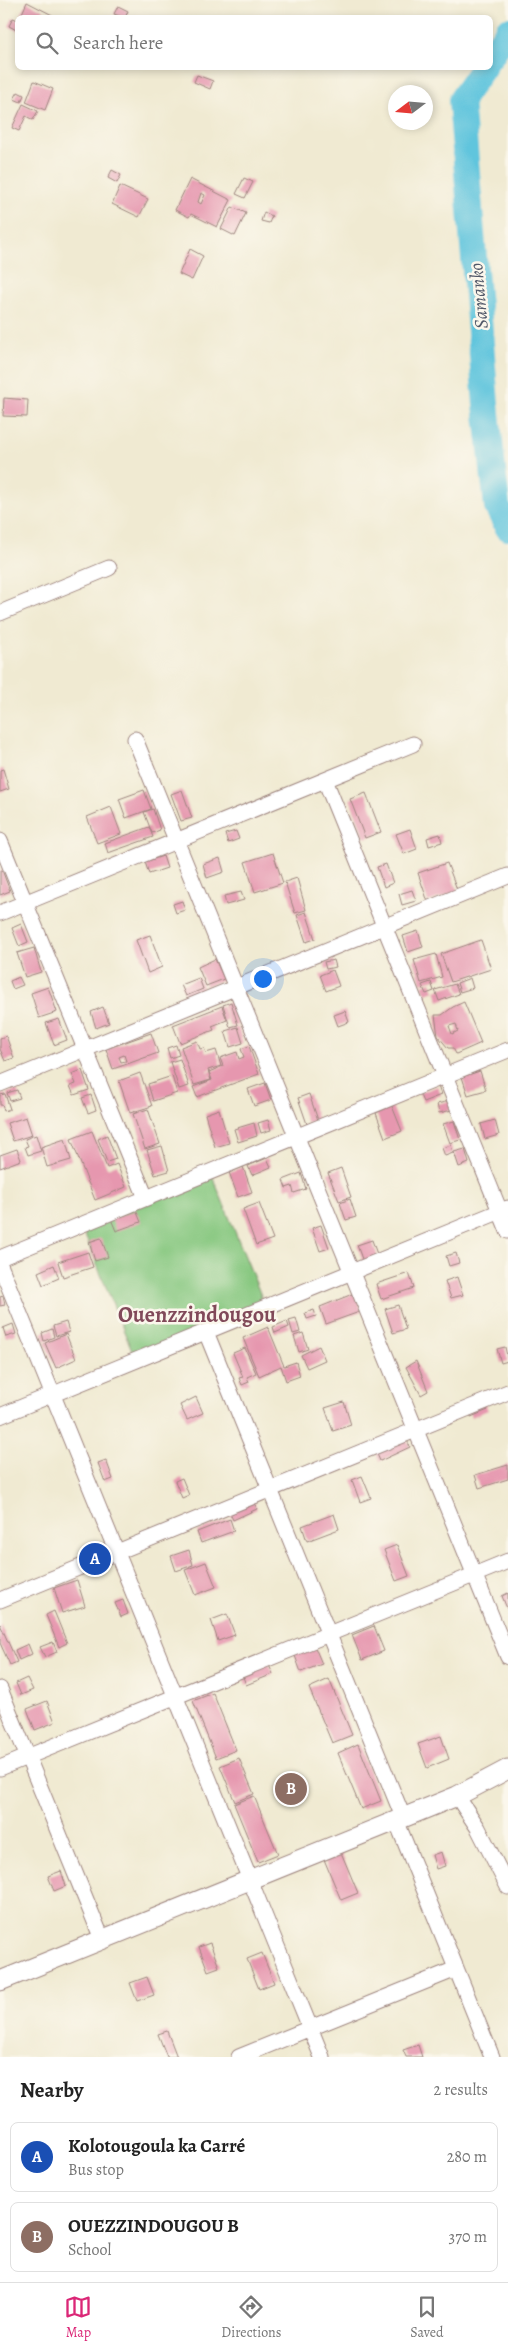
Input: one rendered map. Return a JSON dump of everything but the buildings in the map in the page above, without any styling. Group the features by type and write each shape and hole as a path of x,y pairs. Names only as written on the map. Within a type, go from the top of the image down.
{"street":[{"path":"0,613 109,568"},
{"path":"135,740 508,1657"},
{"path":"0,913 413,744"},
{"path":"325,780 445,1076 504,1210 508,1231"},
{"path":"0,841 146,1198"},
{"path":"0,1084 508,876"},
{"path":"0,1258 508,1050"},
{"path":"0,1416 504,1210"},
{"path":"0,1265 322,2057"},
{"path":"206,1332 329,1634 456,1969 492,2057"},
{"path":"0,1600 508,1392"},
{"path":"0,1768 508,1561"},
{"path":"0,1689 102,1939"},
{"path":"0,1981 457,1796 508,1768"},
{"path":"457,1796 478,1828 508,1887"},
{"path":"239,2057 456,1969"}],"green space":[{"path":"212,1175 264,1303 134,1356 82,1228"}],"waterway":[{"name":"Samanko","path":"493,52 508,30"},
{"name":"Samanko","path":"482,70 461,100 486,404 497,507 508,528"}],"place":[{"name":"Kolotougoula ka Carré","path":"95,1559"},
{"name":"OUEZZINDOUGOU B","path":"291,1789"}],"district":[{"name":"Ouenzzindougou","path":"197,1315"}]}
